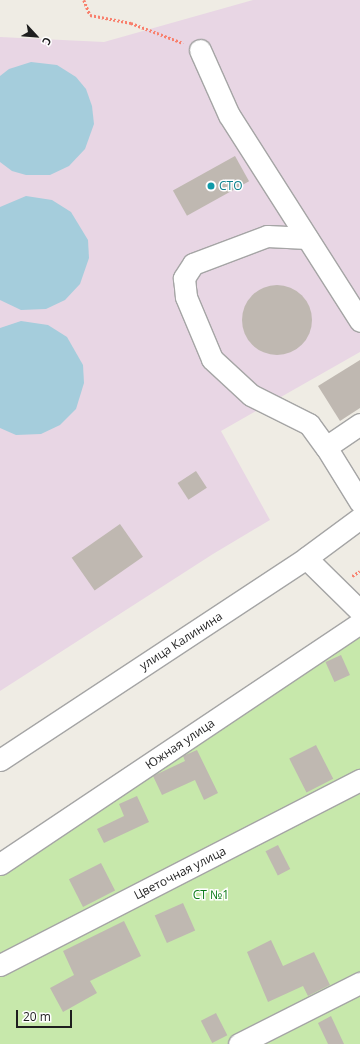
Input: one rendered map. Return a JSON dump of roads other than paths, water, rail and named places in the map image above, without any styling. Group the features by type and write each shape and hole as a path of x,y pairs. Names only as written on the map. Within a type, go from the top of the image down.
{"street":[{"path":"200,50 229,115 360,321"},
{"path":"307,238 267,236 193,264 184,278 186,297 212,359 252,395 309,424 326,447 360,502"},
{"path":"326,447 360,424"},
{"name":"улица Калинина","path":"0,760 306,558 360,518"},
{"path":"306,558 360,611"},
{"name":"Южная улица","path":"0,864 360,623"},
{"name":"Цветочная улица","path":"0,965 360,780"},
{"path":"239,1044 360,983"}],"water":[{"path":"31,62 57,65 76,77 86,89 92,106 94,124 85,149 69,166 50,175 26,175 12,171 0,162 0,76 9,69"},
{"path":"26,196 52,200 71,212 88,240 89,258 80,284 65,300 46,309 21,310 0,300 0,207"},
{"path":"21,321 48,325 67,337 83,365 84,383 76,409 60,425 41,434 16,435 0,428 0,328"}],"place":[{"name":"СТО","path":"211,186"}],"park label":[{"name":"СТ №1","path":"211,895"}]}
